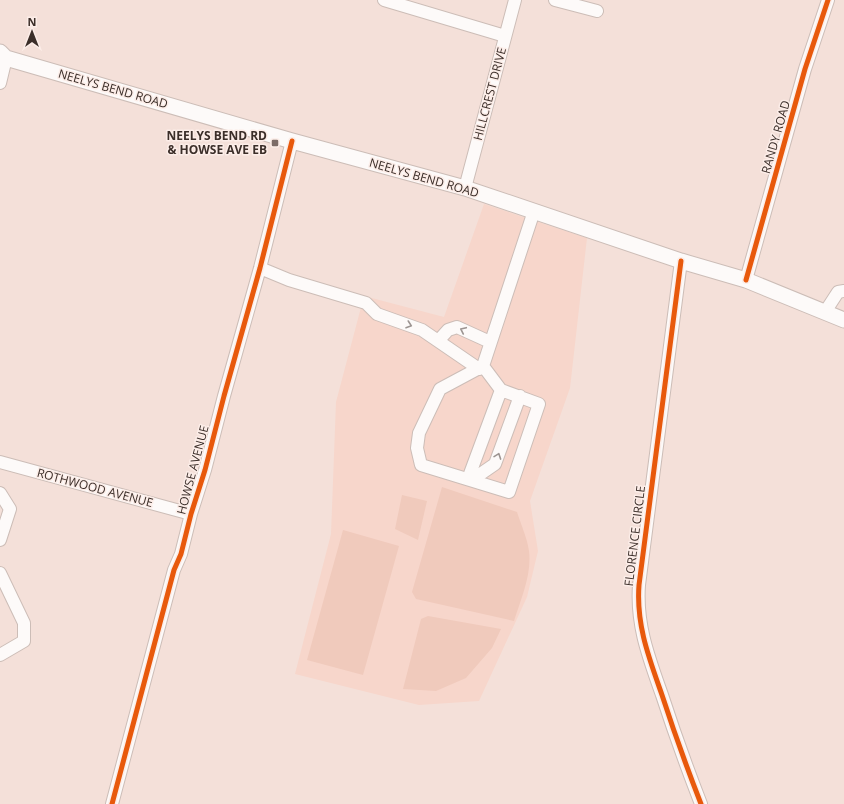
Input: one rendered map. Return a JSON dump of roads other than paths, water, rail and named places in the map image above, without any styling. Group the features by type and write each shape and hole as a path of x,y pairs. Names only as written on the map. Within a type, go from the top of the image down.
{"main road":[{"name":"NEELYS BEND ROAD","path":"3,55 292,141 465,188 681,261 746,280 844,320"}],"street":[{"path":"384,0 505,36"},
{"name":"HILLCREST DRIVE","path":"465,188 515,0"},
{"path":"555,0 597,11"},
{"name":"RANDY ROAD","path":"746,280 805,69 828,0"},
{"path":"0,83 3,55"},
{"name":"HOWSE AVENUE","path":"112,804 174,570 181,554 191,514 205,470 260,268 292,141"},
{"path":"260,268 289,280 366,304 377,314 422,330 481,368 501,390 539,404 508,492 421,465 417,448 419,433 440,389 481,368 534,211"},
{"name":"FLORENCE CIRCLE","path":"681,261 639,585 638,609 644,642 680,750 701,804"},
{"path":"825,312 838,292 844,291"},
{"path":"438,340 448,330 457,327 490,342"},
{"path":"468,479 501,390"},
{"path":"468,479 479,475 494,464 520,396"},
{"name":"ROTHWOOD AVENUE","path":"0,462 191,514"},
{"path":"0,493 10,510 0,540"},
{"path":"0,573 24,623 24,641 0,655"}],"place":[{"name":"NEELYS BEND RD & HOWSE AVE EB","path":"275,143"}]}
